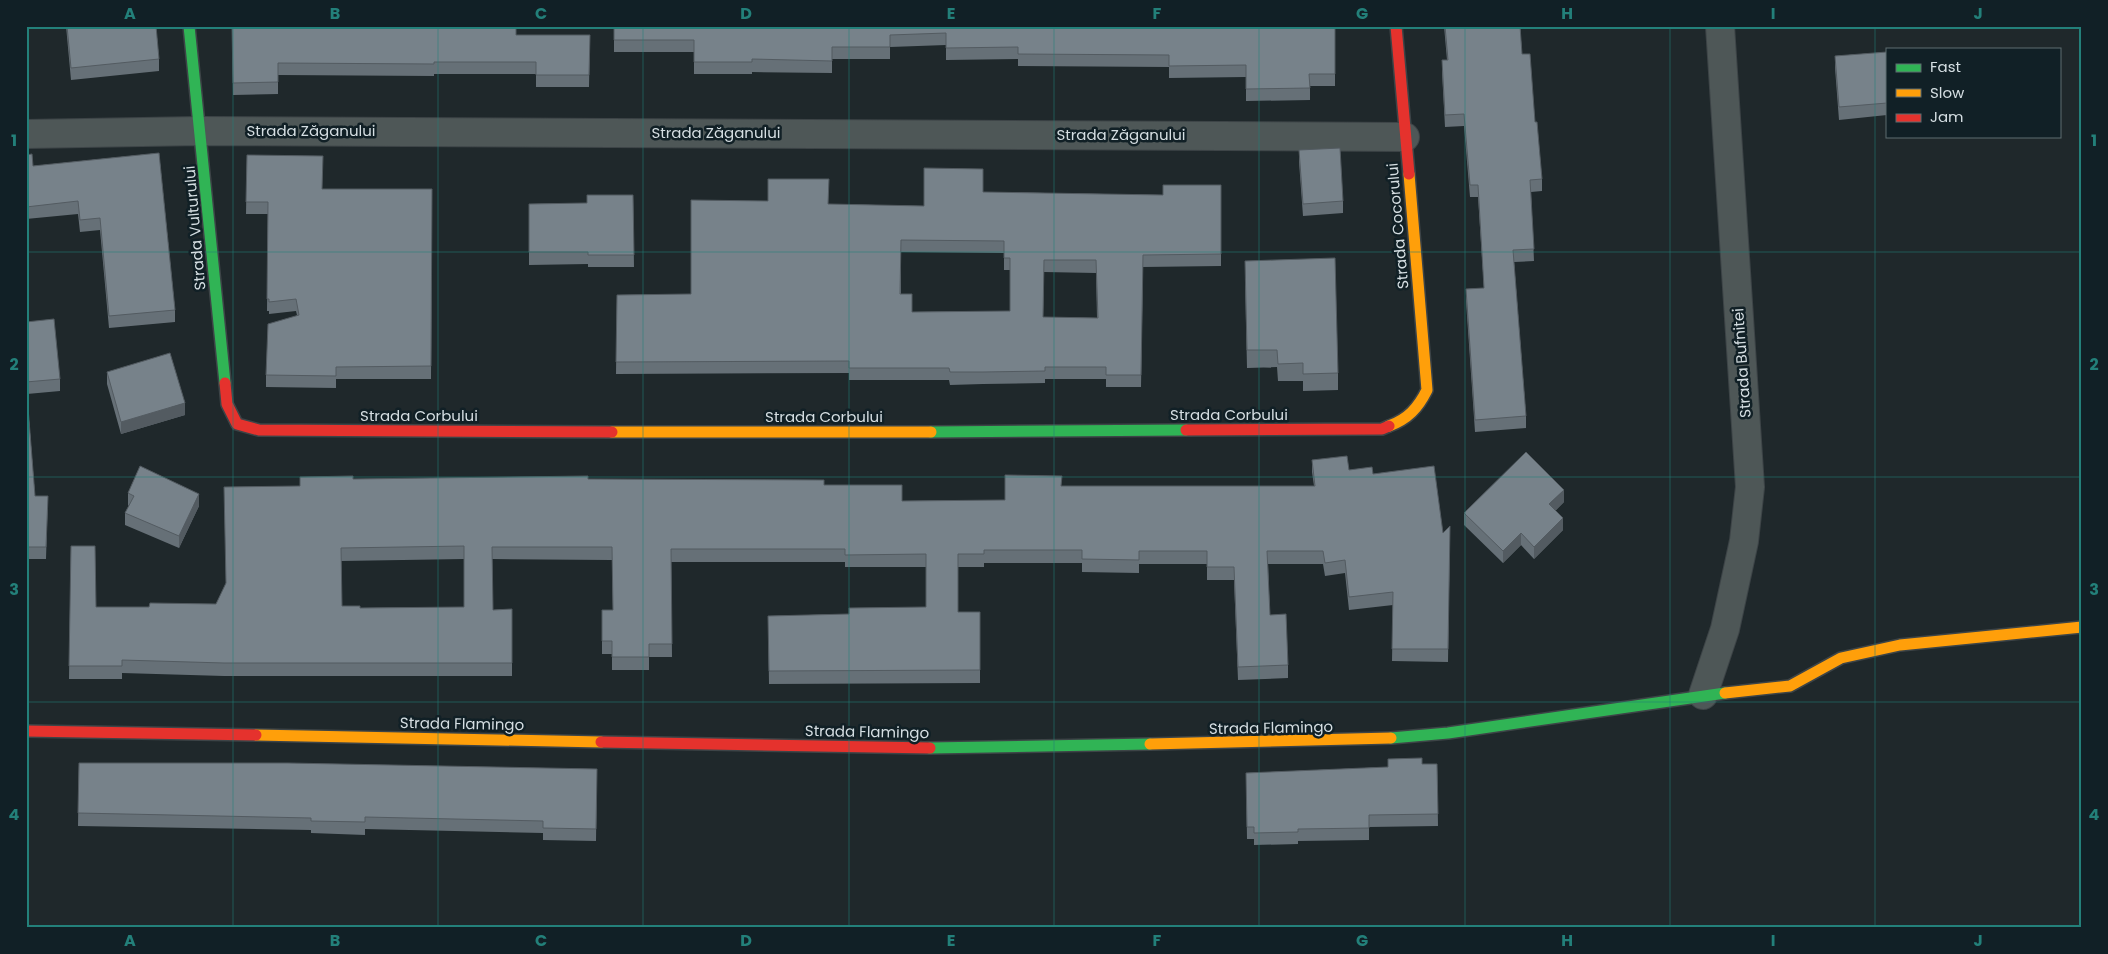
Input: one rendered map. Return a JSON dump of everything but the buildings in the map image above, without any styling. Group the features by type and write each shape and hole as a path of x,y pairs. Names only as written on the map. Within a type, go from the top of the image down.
{"street":[{"name":"Strada Vulturului","path":"189,26 227,404 237,424"},
{"name":"Strada Cocorului","path":"1396,26 1426,390 1420,406 1409,417"},
{"name":"Strada Bufnitei","path":"1703,695 1725,629 1744,541 1750,487 1720,26"},
{"name":"Strada Zăganului","path":"26,134 200,130 1405,137"},
{"name":"Strada Corbului","path":"237,424 258,430 769,432 1352,430 1382,429 1409,417"},
{"name":"Strada Flamingo","path":"26,731 956,749 1292,743 1448,733 1703,695 1790,686 1841,658 1900,645 2082,627"}],"traffic: fast":[{"path":"189,26 225,383"},
{"path":"931,432 1186,430"},
{"path":"1391,738 1448,733 1725,693"},
{"path":"930,748 1150,744"}],"traffic: slow":[{"path":"1389,426 1402,420 1412,412 1427,390 1409,174"},
{"path":"612,432 931,432"},
{"path":"1725,693 1790,686 1841,658 1900,645 2082,627"},
{"path":"256,735 601,742"},
{"path":"1150,744 1391,738"}],"traffic: jam":[{"path":"1396,26 1409,174"},
{"path":"225,383 227,404 237,424 259,430 612,432"},
{"path":"1186,430 1382,429 1389,426"},
{"path":"26,731 256,735"},
{"path":"601,742 930,748"}]}
